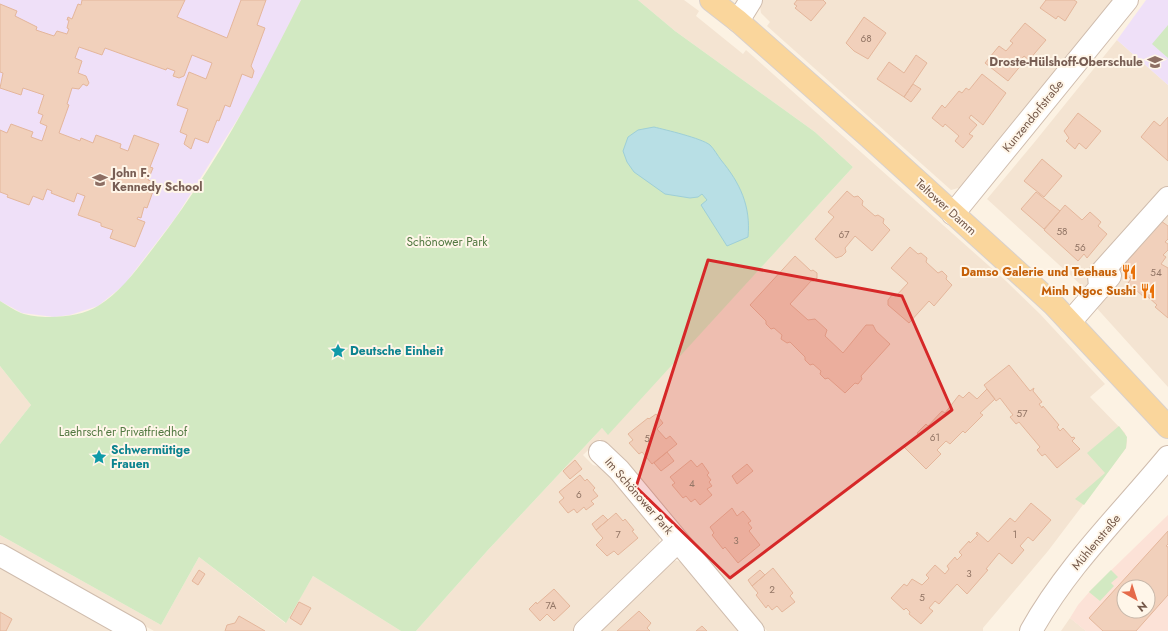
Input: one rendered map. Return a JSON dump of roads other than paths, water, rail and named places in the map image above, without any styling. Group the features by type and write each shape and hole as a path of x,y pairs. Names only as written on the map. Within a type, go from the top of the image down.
{"main road":[{"name":"Teltower Damm","path":"711,0 738,21 1053,304 1168,427"}],"street":[{"path":"738,21 751,0"},
{"name":"Kunzendorfstraße","path":"953,214 1127,0"},
{"path":"1100,288 1099,275 1168,198"},
{"path":"1070,322 1134,248"},
{"name":"Im Schönower Park","path":"600,452 619,470 753,631"},
{"name":"Mühlenstraße","path":"1031,631 1045,606 1086,553 1168,457"},
{"name":"Im Schönower Park","path":"585,631 678,541"},
{"path":"0,555 136,631"}],"water":[{"path":"654,127 691,137 706,142 710,145 739,186 748,215 748,237 727,246 701,205 707,200 702,194 698,197 690,198 665,194 634,172 627,162 623,151 628,137 638,130"}],"place":[{"name":"Droste-Hülshoff-Oberschule","path":"1155,62"},
{"name":"John F. Kennedy School","path":"100,180"},
{"name":"Damso Galerie und Teehaus","path":"1129,272"},
{"name":"Minh Ngoc Sushi","path":"1148,291"},
{"name":"Deutsche Einheit","path":"338,351"},
{"name":"Schwermütige Frauen","path":"99,457"}],"park label":[{"name":"Schönower Park","path":"447,242"},
{"name":"Laehrsch'er Privatfriedhof","path":"123,432"}]}
